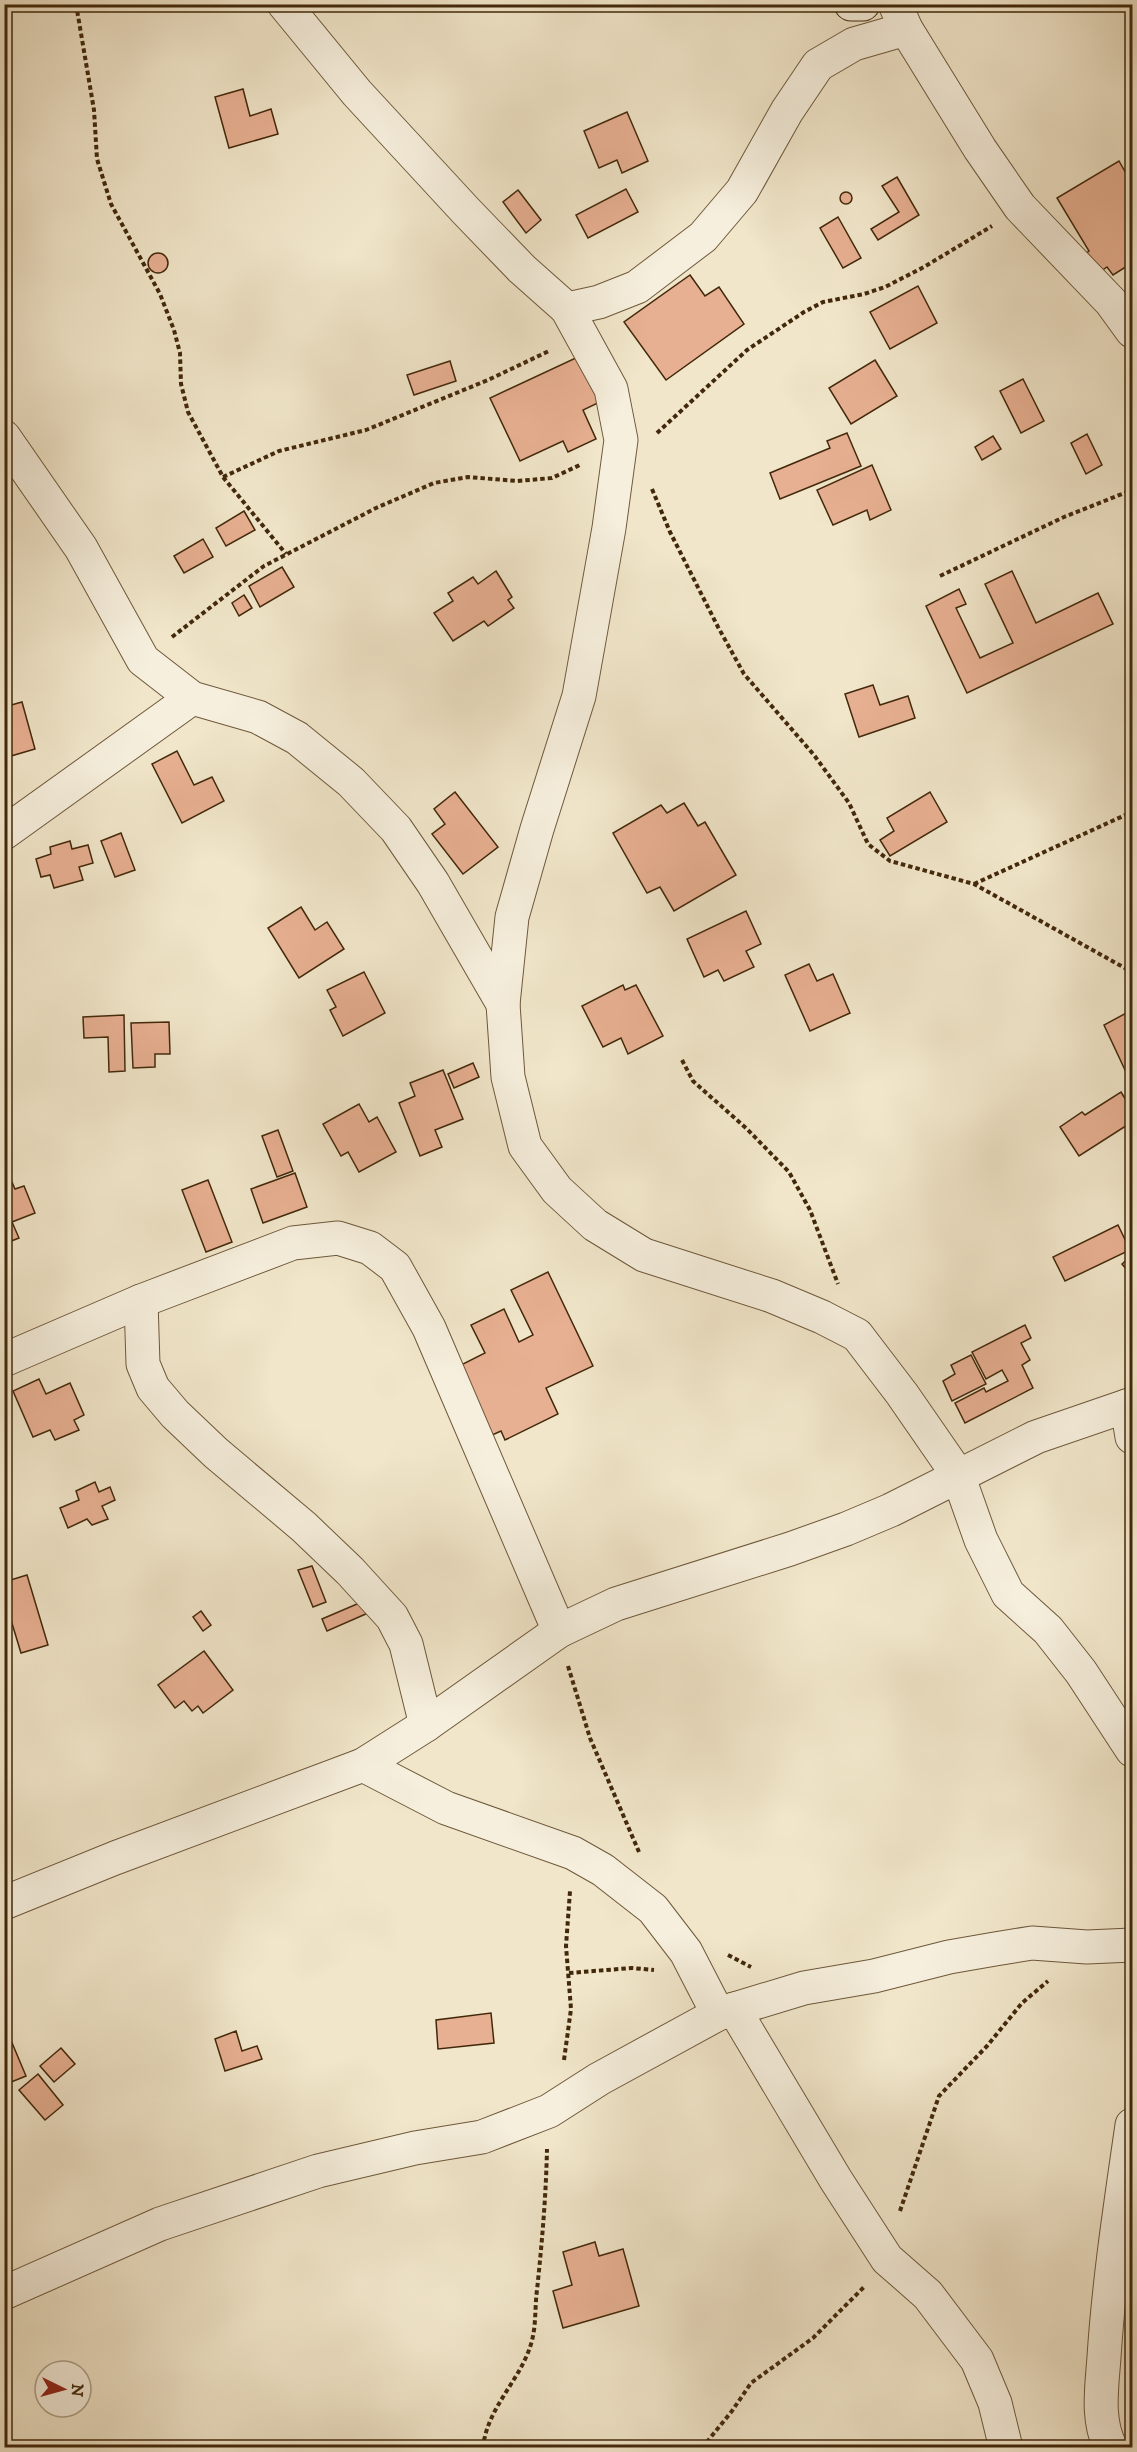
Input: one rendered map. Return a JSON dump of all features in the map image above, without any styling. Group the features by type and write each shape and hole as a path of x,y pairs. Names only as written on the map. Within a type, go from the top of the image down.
{"street":[{"path":"284,4 357,93 466,211 575,322 611,389 619,456 579,696 512,917 503,1004 508,1077 525,1146 557,1190 595,1224 644,1255 772,1296 857,1335 902,1394 958,1475 981,1540 1008,1594 1048,1630 1081,1672 1132,1750"},
{"path":"851,4 863,4"},
{"path":"575,322 599,302 637,287 704,237 742,191 787,111 818,65 900,17 980,149 1020,207 1111,302 1132,331"},
{"path":"4,437 81,548 143,660 192,698 258,717 297,738 351,782 396,829 427,874 503,1004"},
{"path":"4,834 192,698"},
{"path":"4,1360 141,1301 293,1243 338,1238 370,1248 395,1267 429,1328 559,1631"},
{"path":"141,1301 143,1364 153,1388 175,1414 216,1453 304,1527 350,1571 392,1617 406,1644 426,1725"},
{"path":"5,1899 363,1765 426,1725 559,1631 616,1604 846,1529 891,1510 1036,1437 1131,1416"},
{"path":"363,1765 446,1808 573,1853 603,1870 653,1909 686,1952 696,1972 726,2012 887,2259 928,2295 977,2360 995,2403 1006,2448"},
{"path":"4,2293 160,2224 318,2171 415,2148 482,2137 549,2111 599,2079 726,2012 804,1988 874,1976 949,1957 1032,1943 1087,1947 1132,1945"},
{"path":"1111,2448 1101,2405 1105,2335 1116,2234 1132,2125"}],"path":[{"path":"76,4 93,99 98,159 111,204 160,294 174,330 180,353 181,384 188,412 223,477 286,554"},
{"path":"143,660 264,566 376,508 434,483 468,477 518,481 552,477 581,465 619,456 747,350 823,302 864,294 885,287 924,267 1020,207"},
{"path":"223,477 279,451 366,430 408,414 575,322"},
{"path":"649,482 670,532 744,674 814,755 849,803 868,844 890,861 974,884 1132,972"},
{"path":"940,576 1064,517 1132,490"},
{"path":"974,884 1132,812"},
{"path":"682,1060 693,1081 789,1172 810,1210 857,1335"},
{"path":"559,1631 590,1738 640,1854"},
{"path":"483,2448 485,2431 494,2410 533,2337 545,2220 549,2111 566,2053 571,2009 566,1946 573,1853"},
{"path":"702,2448 751,2383 813,2338 859,2294 887,2259 906,2190 939,2096 987,2046 1022,2003 1087,1947"},
{"path":"569,1973 632,1968 696,1972"}],"building":[{"path":"243,89 250,116 271,109 278,134 229,148 215,97"},
{"path":"627,112 648,161 622,173 617,160 599,168 584,131"},
{"path":"1119,161 1132,184 1132,263 1113,275 1107,267 1094,276 1082,256 1089,251 1057,198"},
{"path":"897,177 919,215 878,240 871,229 899,212 882,186"},
{"path":"626,189 638,212 588,238 576,215"},
{"path":"518,190 541,220 526,233 503,202"},
{"path":"846,192 852,198 846,204 840,198"},
{"path":"838,217 861,258 843,268 820,228"},
{"path":"154,253 162,253 168,259 168,267 162,273 154,273 148,267 148,259"},
{"path":"690,275 705,296 719,287 744,324 666,380 624,322"},
{"path":"918,286 937,323 890,349 870,312"},
{"path":"580,356 602,401 583,410 596,439 568,452 563,441 520,461 490,398"},
{"path":"875,360 897,396 851,424 829,388"},
{"path":"450,361 456,381 414,395 407,375"},
{"path":"1023,379 1044,421 1021,433 1000,391"},
{"path":"847,433 861,466 780,499 770,473 830,448 827,441"},
{"path":"1087,434 1102,465 1086,474 1071,443"},
{"path":"993,436 1001,449 982,460 975,447"},
{"path":"872,465 891,510 870,520 867,510 833,525 817,490"},
{"path":"244,511 255,530 226,546 216,528"},
{"path":"203,539 213,557 184,573 174,556"},
{"path":"282,567 294,587 260,607 249,586"},
{"path":"496,571 512,597 508,600 514,608 488,626 484,621 453,641 434,613 453,601 448,593 473,577 478,584"},
{"path":"1012,571 1036,623 1098,593 1113,624 967,693 926,606 959,589 966,604 956,608 980,658 1013,643 985,584"},
{"path":"244,595 252,608 239,616 232,603"},
{"path":"873,685 880,705 908,696 915,718 859,737 845,694"},
{"path":"22,702 35,749 11,756 4,734 4,707"},
{"path":"177,751 194,785 212,777 224,801 182,823 152,764"},
{"path":"455,792 498,847 463,874 432,834 445,824 434,809"},
{"path":"930,792 947,822 890,856 880,840 894,831 887,818"},
{"path":"684,803 698,826 705,822 736,875 674,911 660,887 647,893 613,833 661,805 667,813"},
{"path":"121,833 135,870 115,877 101,841"},
{"path":"70,841 72,849 88,845 93,863 79,867 83,880 54,888 50,875 41,877 36,859 51,854 50,847"},
{"path":"301,907 315,930 327,922 344,949 299,978 268,928"},
{"path":"746,911 761,944 746,951 754,967 724,981 718,970 704,977 687,939"},
{"path":"809,964 817,981 833,974 850,1013 810,1031 785,975"},
{"path":"364,972 385,1013 343,1036 330,1010 336,1007 327,990"},
{"path":"623,985 625,990 636,985 663,1036 628,1054 621,1038 603,1047 582,1006"},
{"path":"1132,1010 1132,1085 1104,1025"},
{"path":"124,1015 125,1071 109,1072 108,1037 84,1038 83,1017"},
{"path":"169,1022 170,1054 155,1054 155,1067 133,1068 131,1023"},
{"path":"473,1063 479,1077 454,1088 448,1074"},
{"path":"443,1070 463,1119 435,1130 442,1147 420,1156 399,1103 415,1096 410,1083"},
{"path":"1121,1092 1132,1110 1132,1122 1079,1156 1060,1127 1082,1112 1085,1115"},
{"path":"359,1104 369,1122 377,1117 396,1152 359,1172 348,1152 341,1156 323,1124"},
{"path":"278,1130 293,1171 277,1177 262,1136"},
{"path":"8,1173 15,1189 24,1186 35,1213 12,1222 19,1238 4,1244 4,1174"},
{"path":"295,1173 307,1207 263,1223 251,1189"},
{"path":"208,1180 232,1242 206,1252 182,1190"},
{"path":"1118,1225 1130,1250 1065,1281 1053,1257"},
{"path":"1132,1255 1132,1276 1122,1264"},
{"path":"548,1272 593,1366 546,1388 558,1414 505,1440 501,1431 490,1436 457,1367 485,1353 471,1325 504,1309 519,1342 533,1335 511,1290"},
{"path":"1025,1325 1031,1338 1021,1343 1030,1360 1022,1365 1033,1388 965,1423 955,1403 984,1388 986,1392 1008,1381 1002,1370 986,1379 972,1352"},
{"path":"971,1355 986,1384 952,1401 943,1381 955,1374 951,1365"},
{"path":"39,1379 46,1394 70,1383 84,1415 74,1420 79,1430 55,1440 50,1430 33,1437 13,1391"},
{"path":"95,1482 99,1492 110,1487 115,1500 102,1506 108,1519 92,1525 87,1519 68,1528 60,1508 79,1500 76,1491"},
{"path":"312,1566 326,1602 313,1607 298,1570"},
{"path":"27,1575 48,1645 21,1653 4,1597 4,1582"},
{"path":"364,1601 368,1613 327,1631 322,1619"},
{"path":"201,1611 211,1625 203,1631 193,1617"},
{"path":"204,1651 233,1690 203,1713 198,1706 192,1711 184,1701 175,1708 158,1685"},
{"path":"491,2013 494,2043 438,2049 436,2020"},
{"path":"236,2031 242,2051 257,2046 262,2059 225,2071 215,2039"},
{"path":"10,2038 26,2076 4,2085 4,2041"},
{"path":"61,2048 75,2064 54,2082 40,2066"},
{"path":"38,2074 63,2105 45,2120 19,2090"},
{"path":"595,2242 599,2256 623,2249 639,2306 563,2328 553,2291 572,2285 563,2252"}]}
